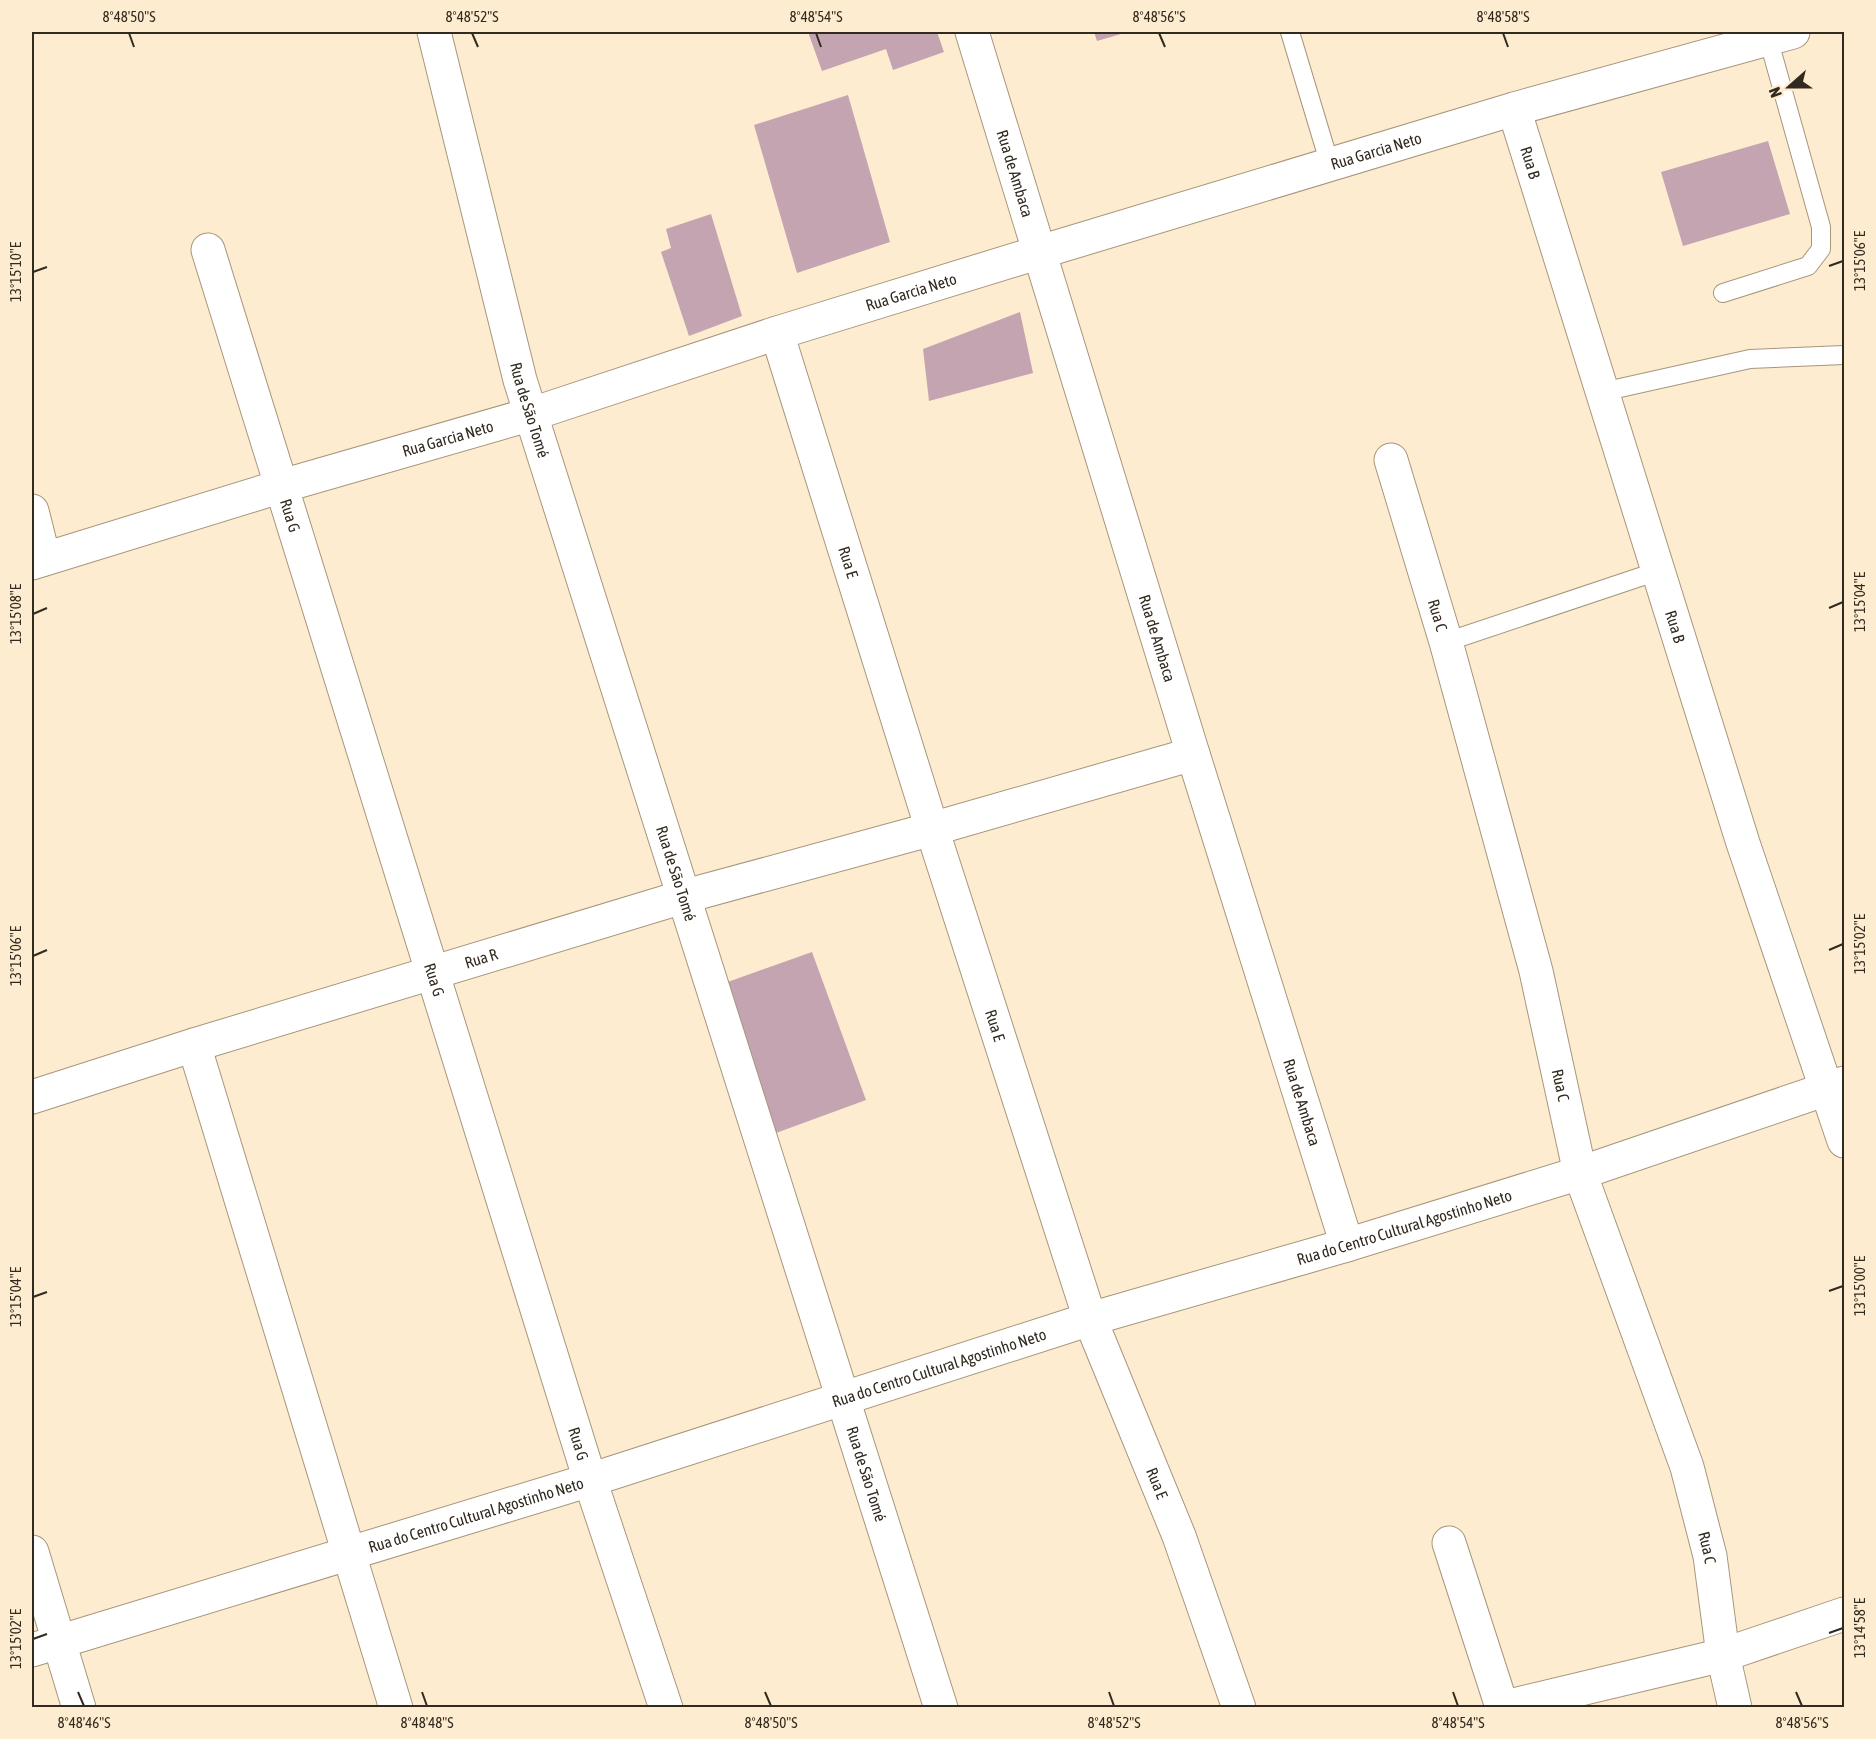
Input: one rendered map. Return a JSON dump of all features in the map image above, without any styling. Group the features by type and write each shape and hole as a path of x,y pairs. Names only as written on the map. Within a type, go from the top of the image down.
{"street":[{"name":"Rua de São Tomé","path":"434,32 520,380 686,896 941,1707"},
{"name":"Rua de Ambaca","path":"972,32 1193,754 1347,1245"},
{"name":"Rua Garcia Neto","path":"38,561 282,486 532,414 777,333 1040,252 1514,110 1780,35"},
{"name":"Rua B","path":"1514,110 1746,854 1835,1086 1845,1141"},
{"name":"Rua G","path":"208,250 590,1480 666,1707"},
{"name":"Rua E","path":"777,333 932,829 1090,1319 1179,1536 1236,1707"},
{"name":"Rua C","path":"1391,460 1446,642 1536,971 1580,1173 1687,1467 1710,1556 1723,1655 1735,1707"},
{"path":"32,511 38,561"},
{"name":"Rua R","path":"32,1097 194,1045 686,896 932,829 1193,754"},
{"path":"194,1045 396,1707"},
{"name":"Rua do Centro Cultural Agostinho Neto","path":"45,1646 590,1480 1090,1319 1347,1245 1580,1173 1835,1086"},
{"path":"1449,1543 1502,1707 1723,1655 1845,1614"},
{"path":"32,1552 45,1646 79,1707"}],"lane":[{"path":"1290,32 1330,165"},
{"path":"1723,293 1808,266 1821,249 1821,227 1780,35"},
{"path":"1602,392 1750,359 1845,355"},
{"path":"1446,642 1658,571"}],"building":[{"path":"808,32 937,32 944,52 893,70 886,49 822,71"},
{"path":"1094,32 1128,32 1097,41"},
{"path":"848,95 890,242 797,273 754,125"},
{"path":"1768,141 1790,214 1683,246 1661,172"},
{"path":"711,214 742,316 689,336 661,252 671,248 666,229"},
{"path":"1020,312 1033,373 929,401 923,349"},
{"path":"812,952 866,1100 776,1133 722,984"}]}
